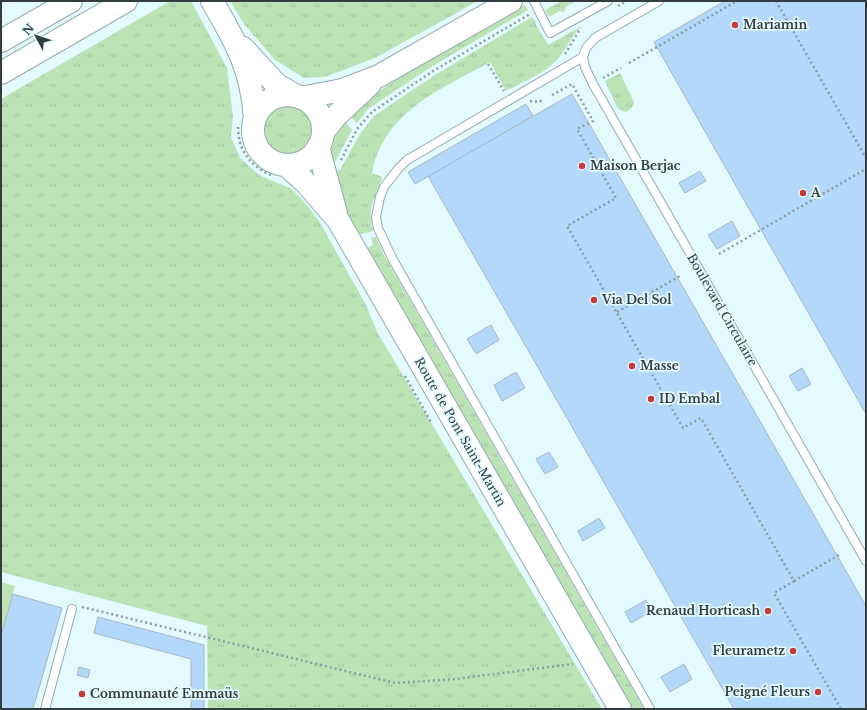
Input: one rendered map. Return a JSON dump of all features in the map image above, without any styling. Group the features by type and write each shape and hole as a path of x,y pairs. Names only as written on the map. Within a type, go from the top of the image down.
{"main road":[{"path":"1,41 71,1"},
{"path":"1,73 126,1"},
{"path":"212,1 231,34 246,66 254,98 255,119 253,134 259,150 272,161 286,165 305,160 336,116 379,76"},
{"path":"255,119 260,110 269,101 276,97 298,97 342,90 379,76 511,1"},
{"path":"231,34 276,84 310,103 319,115 320,140 328,186 338,220"},
{"name":"Route de Pont Saint-Martin","path":"286,165 306,183 338,220 620,709"}],"lane":[{"path":"534,1 550,33 608,1"},
{"path":"650,709 392,258 380,235 376,217 384,187 407,160 583,57 586,48 595,38 659,1"},
{"name":"Boulevard Circulaire","path":"583,57 585,67 593,84 866,561"},
{"path":"46,709 75,608"}],"path":[{"path":"629,63 737,1"},
{"path":"776,1 866,158"},
{"path":"337,166 357,129 372,112 432,71 538,9"},
{"path":"488,64 506,95"},
{"path":"603,78 621,68"},
{"path":"552,95 572,84 578,93 593,121 577,129 616,198 567,226 683,428 701,418 794,581"},
{"path":"525,101 539,102 543,100"},
{"path":"719,254 866,169"},
{"path":"617,312 680,276"},
{"path":"839,555 774,593 840,709"},
{"path":"75,608 395,683 455,679 572,664 589,656"}],"green space":[{"path":"170,1 191,1 227,68 233,117 231,137 240,158 259,175 290,188 301,198 319,221 366,305 377,332 602,709 208,709 207,626 1,572 1,99"},
{"path":"230,1 478,1 375,58 325,77 304,78 275,60 244,24"},
{"path":"562,1 576,1 566,7 564,12 559,11 549,17 545,10"},
{"path":"524,5 528,10 431,67 368,109 357,123 347,113 426,60 518,6"},
{"path":"532,17 537,22 535,23 548,45 582,26 574,34 557,60 539,74 526,81 506,91 490,62 434,93 401,118 388,133 378,152 372,173 382,177 371,207 373,231 358,235 342,208 330,173 340,170 360,134 374,116 435,75"},
{"path":"620,73 634,102 632,108 626,112 617,107 605,81"},
{"path":"287,105 297,107 305,112 310,120 312,130 310,140 305,148 297,153 287,155 277,153 269,148 264,140 262,130 264,120 269,112 277,107"},
{"path":"342,118 352,130 335,162 328,166 332,142"},
{"path":"376,237 384,255 644,709 627,709 603,663 602,655 593,639 588,638 366,249 373,245 371,238"},
{"path":"1,582 15,586 1,636"}],"building":[{"name":"A","path":"725,1 866,1 866,414 654,42"},
{"path":"572,94 866,606 866,709 734,709 428,176"},
{"path":"526,104 533,116 415,184 408,172"},
{"path":"700,171 706,181 685,193 679,183"},
{"path":"732,221 740,236 717,249 708,235"},
{"path":"491,325 499,340 476,354 467,339"},
{"path":"802,368 811,384 798,391 789,376"},
{"path":"516,372 525,388 502,401 494,385"},
{"path":"549,452 558,467 545,474 536,459"},
{"path":"599,518 605,528 583,541 578,531"},
{"path":"13,594 62,608 33,709 1,709 1,636"},
{"path":"646,600 652,611 631,623 625,612"},
{"path":"98,617 204,645 204,709 191,709 191,659 94,633"},
{"path":"684,664 692,679 670,692 661,677"},
{"path":"79,667 90,670 88,678 77,675"}],"place":[{"name":"Mariamin","path":"735,25"},
{"name":"Maison Berjac","path":"582,166"},
{"name":"A","path":"803,193"},
{"name":"Via Del Sol","path":"594,300"},
{"name":"Masse","path":"632,366"},
{"name":"ID Embal","path":"651,399"},
{"name":"Renaud Horticash","path":"768,611"},
{"name":"Fleurametz","path":"793,651"},
{"name":"Peigné Fleurs","path":"818,692"},
{"name":"Communauté Emmaüs","path":"82,694"}]}
